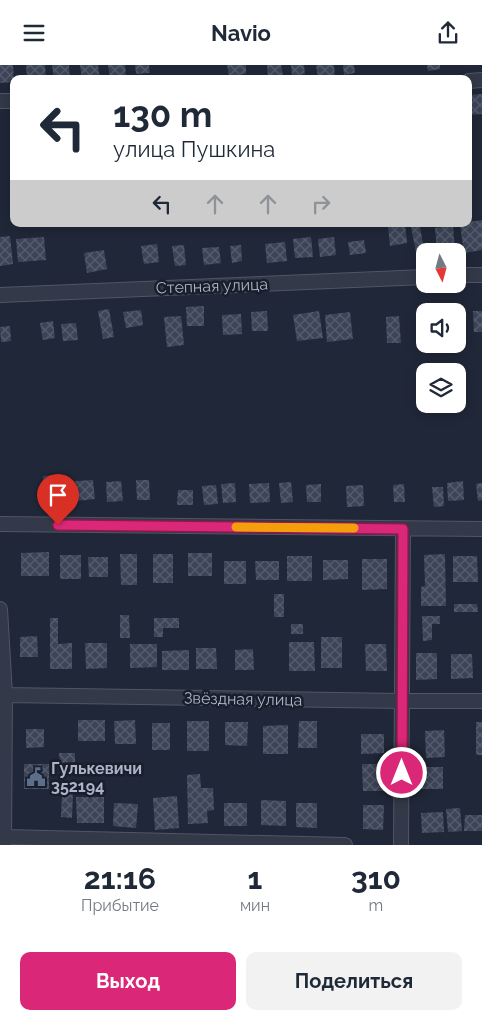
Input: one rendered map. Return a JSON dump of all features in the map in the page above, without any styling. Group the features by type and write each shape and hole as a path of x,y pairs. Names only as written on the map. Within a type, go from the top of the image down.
{"street":[{"path":"466,275 482,275"},
{"name":"Степная улица","path":"0,295 416,277"},
{"path":"0,524 482,529"},
{"path":"401,845 403,529"},
{"path":"0,609 5,695 4,841 345,845"},
{"name":"Звёздная улица","path":"5,695 482,701"}],"building":[{"path":"0,65 13,65 14,75 10,75 10,82 0,83"},
{"path":"26,65 45,65 46,75 27,75"},
{"path":"52,65 69,65 70,75 53,75"},
{"path":"80,65 98,65 100,75 81,75"},
{"path":"108,65 125,65 126,75 110,75"},
{"path":"135,65 149,65 150,73 136,74"},
{"path":"227,65 246,65 246,74 229,75"},
{"path":"267,65 281,65 283,75 268,75"},
{"path":"291,65 304,65 305,74 292,75"},
{"path":"316,65 334,65 335,75 318,75"},
{"path":"343,65 354,65 355,73 344,75"},
{"path":"427,65 440,65 440,69 428,71"},
{"path":"482,94 482,114 472,115 472,95"},
{"path":"482,220 482,250 466,253 466,243 463,243 460,227 472,227 472,222"},
{"path":"388,227 405,227 407,243 390,246"},
{"path":"411,227 420,227 423,243 416,243 416,252"},
{"path":"453,227 454,243 436,243 435,228"},
{"path":"10,236 13,264 0,266 0,237"},
{"path":"44,237 46,260 18,262 16,239"},
{"path":"311,237 313,257 295,258 293,239"},
{"path":"334,237 336,255 320,257 318,239"},
{"path":"364,240 366,253 350,255 348,242"},
{"path":"285,242 287,261 267,263 265,244"},
{"path":"157,244 159,262 144,264 141,246"},
{"path":"184,245 186,265 175,266 172,246"},
{"path":"241,245 242,261 232,263 230,246"},
{"path":"219,247 221,263 204,265 202,248"},
{"path":"104,250 107,269 87,273 84,253"},
{"path":"204,306 204,326 187,326 186,307"},
{"path":"109,309 114,337 103,339 98,311"},
{"path":"141,310 143,325 126,328 123,312"},
{"path":"267,311 268,331 252,331 251,312"},
{"path":"319,311 323,338 297,341 293,315"},
{"path":"473,311 482,311 482,332 474,332"},
{"path":"350,312 353,339 327,342 325,315"},
{"path":"241,314 242,334 223,335 222,315"},
{"path":"181,316 184,345 167,347 164,317"},
{"path":"399,316 401,343 387,343 386,317"},
{"path":"53,321 55,338 43,340 40,323"},
{"path":"76,323 78,340 63,341 61,324"},
{"path":"10,326 11,341 1,342 0,327"},
{"path":"60,475 62,500 45,501 43,476"},
{"path":"93,480 95,499 76,501 75,481"},
{"path":"136,480 149,480 150,500 137,500"},
{"path":"121,481 123,501 107,502 106,482"},
{"path":"463,481 464,500 448,501 447,483"},
{"path":"291,482 293,502 281,503 279,483"},
{"path":"235,483 236,502 223,503 221,484"},
{"path":"269,483 270,502 250,503 249,484"},
{"path":"482,483 482,500 478,501 476,484"},
{"path":"321,484 321,502 307,502 306,485"},
{"path":"404,484 405,502 394,502 393,485"},
{"path":"216,485 218,504 204,505 202,486"},
{"path":"363,485 364,506 347,507 346,486"},
{"path":"432,487 443,487 444,506 434,507"},
{"path":"178,490 193,490 193,505 177,505"},
{"path":"49,552 49,576 21,576 21,553"},
{"path":"188,553 212,553 212,576 188,576"},
{"path":"120,554 137,554 137,585 121,585"},
{"path":"153,554 173,554 173,583 153,583"},
{"path":"445,554 446,606 421,606 421,587 425,586 424,555"},
{"path":"60,555 81,555 81,579 60,579"},
{"path":"287,556 312,556 312,581 287,581"},
{"path":"453,556 477,556 478,582 453,582"},
{"path":"88,557 108,557 108,577 89,577"},
{"path":"362,559 387,559 387,589 362,590"},
{"path":"323,560 348,560 348,579 323,580"},
{"path":"224,561 246,561 246,584 224,584"},
{"path":"255,561 279,561 279,580 256,580"},
{"path":"274,594 284,594 284,617 274,617"},
{"path":"454,604 477,604 478,612 454,612"},
{"path":"120,615 129,615 130,638 120,638"},
{"path":"422,616 440,616 440,624 432,624 432,640 423,641"},
{"path":"50,618 58,618 58,644 72,643 72,669 50,669"},
{"path":"154,618 179,618 179,628 163,628 163,637 154,637"},
{"path":"291,624 303,624 303,634 291,634"},
{"path":"37,636 38,657 20,657 20,637"},
{"path":"321,637 342,637 342,668 321,668"},
{"path":"289,642 314,642 315,671 289,671"},
{"path":"85,643 107,643 107,668 86,669"},
{"path":"130,644 157,644 157,667 130,668"},
{"path":"365,644 386,644 387,671 366,671"},
{"path":"196,648 216,648 217,669 196,669"},
{"path":"253,649 254,670 235,670 235,650"},
{"path":"189,650 189,670 162,670 162,651"},
{"path":"416,653 437,653 437,679 416,680"},
{"path":"451,654 472,654 473,678 451,679"},
{"path":"78,720 105,720 105,741 78,741"},
{"path":"135,720 136,744 115,744 114,721"},
{"path":"187,721 209,721 209,751 187,751"},
{"path":"299,721 317,721 317,748 298,748"},
{"path":"225,722 248,722 247,746 225,745"},
{"path":"476,722 482,722 482,755 476,755"},
{"path":"152,723 170,723 170,750 152,750"},
{"path":"288,725 288,754 263,754 263,726"},
{"path":"26,729 44,729 44,747 26,748"},
{"path":"444,730 445,757 426,758 425,731"},
{"path":"361,734 384,734 384,753 361,754"},
{"path":"59,753 75,753 75,762 60,763"},
{"name":"Гулькевичи 352194","path":"24,764 49,764 49,789 24,789"},
{"path":"362,764 384,764 384,791 363,791"},
{"path":"421,767 443,767 443,789 421,789"},
{"path":"200,774 201,788 213,788 214,810 207,811 208,823 188,824 187,775"},
{"path":"62,793 73,793 72,818 61,817"},
{"path":"177,796 179,828 155,830 153,798"},
{"path":"76,797 104,797 104,823 77,823"},
{"path":"261,800 286,801 286,826 261,825"},
{"path":"114,803 138,804 136,828 113,826"},
{"path":"224,803 247,803 247,826 224,826"},
{"path":"296,803 317,803 317,828 296,827"},
{"path":"363,805 384,805 383,830 363,829"},
{"path":"460,808 462,831 448,832 446,809"},
{"path":"443,812 444,832 422,833 421,813"},
{"path":"465,815 482,815 482,831 464,831"}],"slow traffic":[{"path":"236,527 354,528"}],"place":[{"name":"Гулькевичи 352194","path":"36,777"}],"route":[{"path":"58,525 403,529 402,773"}]}
